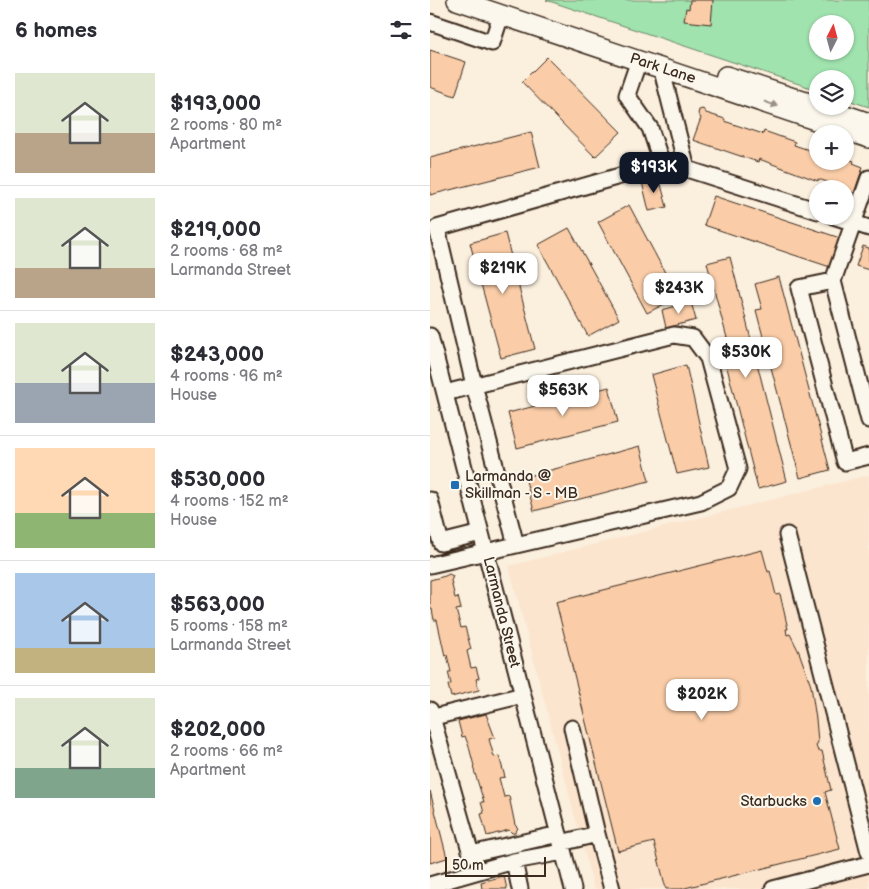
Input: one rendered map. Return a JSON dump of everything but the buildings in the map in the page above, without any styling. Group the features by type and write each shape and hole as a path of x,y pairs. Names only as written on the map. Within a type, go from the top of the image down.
{"main road":[{"name":"Park Lane","path":"456,0 499,7 809,103"},
{"name":"Park Lane","path":"499,7 639,60 869,138"},
{"name":"Park Lane","path":"845,115 869,123"}],"street":[{"path":"430,22 492,43 499,7"},
{"path":"516,545 433,228 662,164 650,128 627,95 639,60"},
{"path":"661,67 686,169 809,208"},
{"path":"854,220 869,178"},
{"path":"854,223 869,228"},
{"path":"852,225 833,281 869,420"},
{"path":"833,281 799,288 845,462 869,456"},
{"path":"430,565 701,502 729,488 738,469 708,358 694,338 674,335 445,392"},
{"name":"Larmanda Street","path":"430,338 573,889"},
{"path":"430,500 436,545 481,533"},
{"path":"786,535 869,852"},
{"path":"523,694 431,715 471,854 561,843"},
{"path":"572,728 612,889"},
{"path":"430,885 453,880 514,861 561,843 597,834"},
{"path":"514,861 520,889"},
{"path":"773,889 869,864"}],"shaded area":[{"path":"869,475 869,889 594,889 509,566"}],"green space":[{"path":"546,0 869,0 869,107 854,102 854,70 809,70 809,87"}],"place":[{"name":"Larmanda @ Skillman - S - MB","path":"455,485"},
{"name":"Starbucks","path":"817,801"}]}
